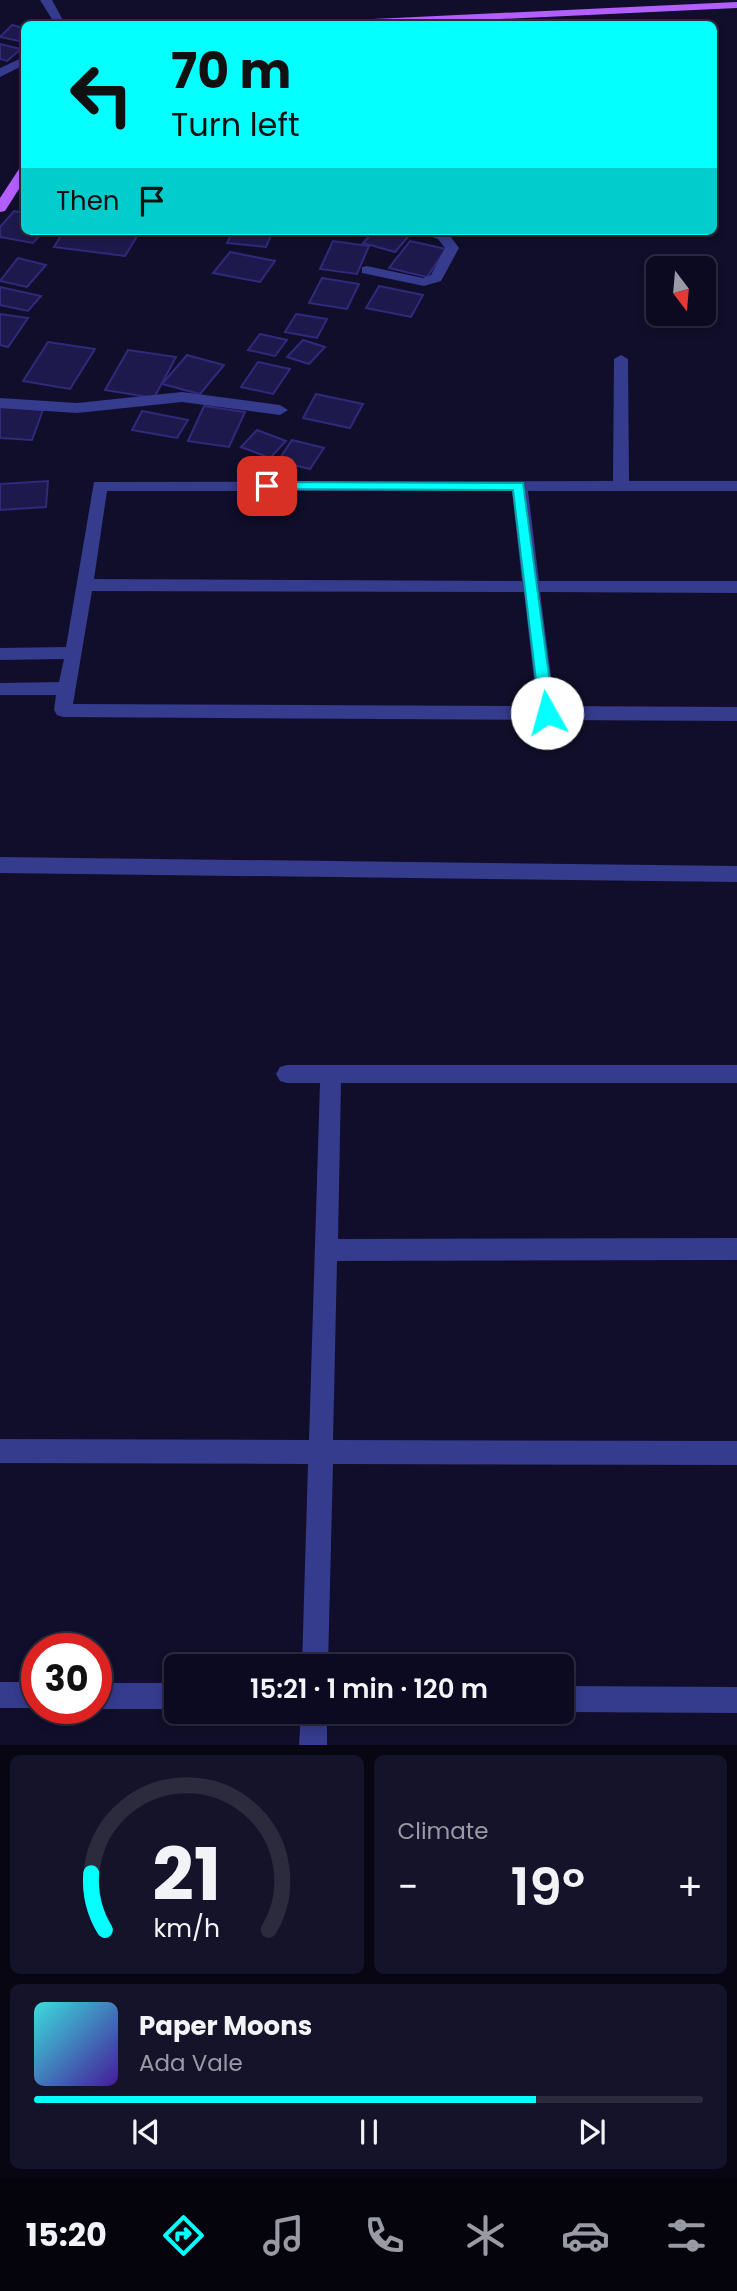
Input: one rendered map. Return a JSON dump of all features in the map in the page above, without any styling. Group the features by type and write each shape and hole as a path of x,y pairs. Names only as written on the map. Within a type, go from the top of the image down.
{"main road":[{"path":"419,21 737,5"},
{"path":"0,208 4,195 21,175"}],"street":[{"path":"46,0 58,21"},
{"path":"0,73 21,62"},
{"path":"367,270 424,282 436,278 452,248 443,236 439,235"},
{"path":"621,359 621,486"},
{"path":"0,403 77,408 182,397 280,410"},
{"path":"737,486 100,486 63,710 737,714"},
{"path":"519,486 547,713"},
{"path":"84,585 737,587"},
{"path":"0,654 74,653"},
{"path":"0,689 66,688"},
{"path":"0,865 737,874"},
{"path":"287,1074 737,1074"},
{"path":"315,1654 331,1074"},
{"path":"327,1250 737,1249"},
{"path":"0,1451 737,1452"},
{"path":"0,1695 21,1695"},
{"path":"112,1696 164,1696"},
{"path":"574,1699 737,1700"},
{"path":"313,1745 314,1724"}],"building":[{"path":"12,25 21,27 21,41 0,37"},
{"path":"0,44 21,49 7,61 0,59"},
{"path":"14,211 21,212 21,235 40,235 33,243 0,237 0,227"},
{"path":"62,235 138,235 125,256 54,247"},
{"path":"231,235 271,235 266,247 227,243"},
{"path":"370,235 409,235 395,252 363,243"},
{"path":"333,241 369,246 357,274 320,269"},
{"path":"410,241 446,249 427,277 389,268"},
{"path":"230,252 275,261 260,282 213,273"},
{"path":"18,258 46,265 27,287 0,281"},
{"path":"322,278 359,284 347,309 309,303"},
{"path":"379,286 423,295 411,317 366,308"},
{"path":"0,287 41,296 28,311 0,305"},
{"path":"0,314 28,318 8,347 0,345"},
{"path":"296,314 327,319 317,338 285,332"},
{"path":"260,334 287,340 275,356 248,350"},
{"path":"303,340 325,347 309,364 287,357"},
{"path":"48,342 95,349 70,389 23,381"},
{"path":"128,350 176,357 154,398 105,390"},
{"path":"187,355 224,365 200,394 162,384"},
{"path":"258,362 290,369 273,394 241,387"},
{"path":"316,394 363,404 350,428 303,418"},
{"path":"204,406 245,412 229,447 188,441"},
{"path":"0,407 43,410 32,440 0,438"},
{"path":"142,411 188,420 177,438 132,430"},
{"path":"257,430 286,441 270,458 241,447"},
{"path":"292,440 324,448 310,469 278,461"},
{"path":"48,481 46,507 0,510 0,484"}],"route":[{"path":"267,486 519,486 547,713"}]}
